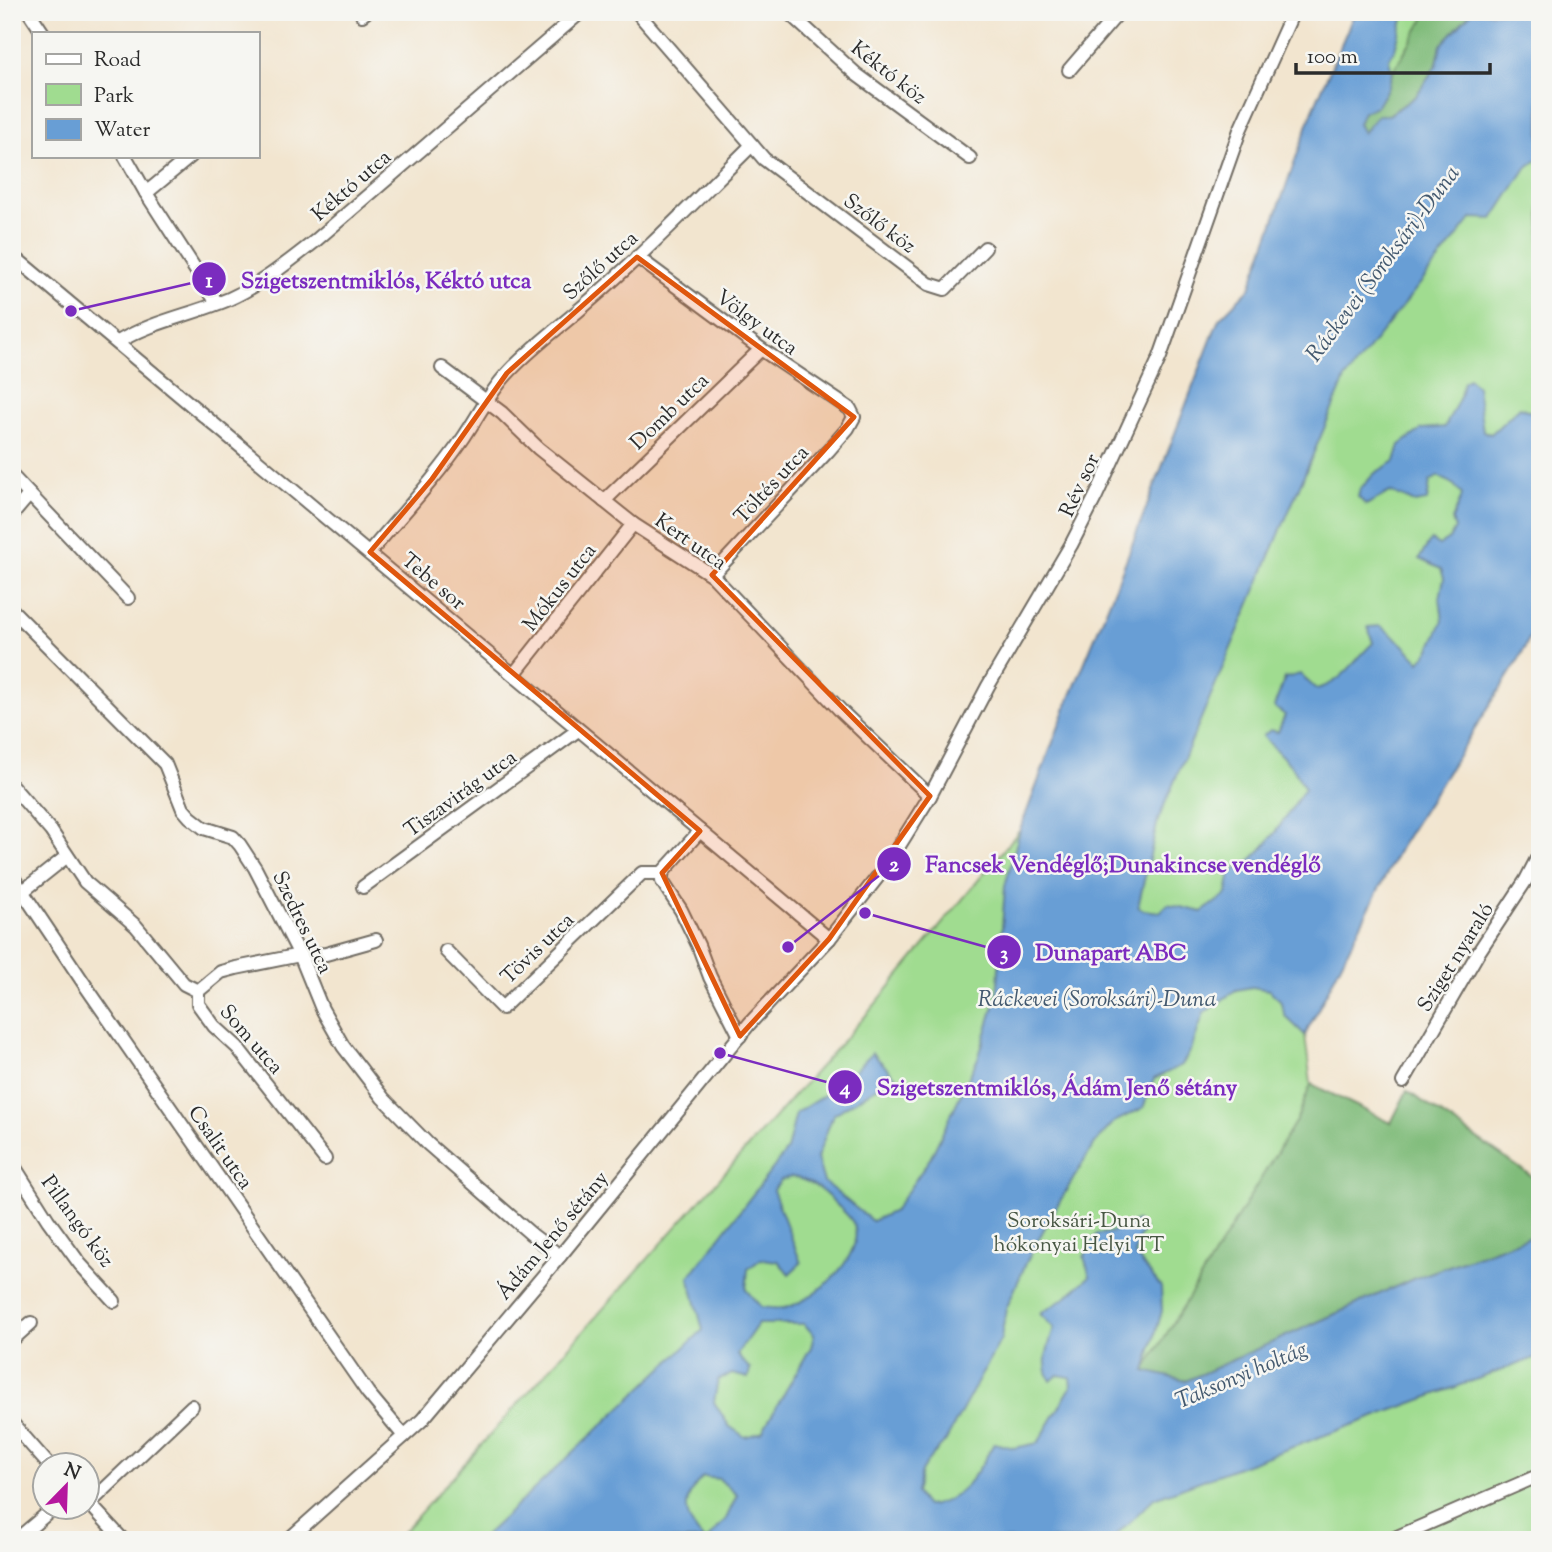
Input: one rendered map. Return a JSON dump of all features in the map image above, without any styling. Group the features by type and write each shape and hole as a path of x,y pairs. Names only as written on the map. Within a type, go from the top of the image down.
{"street":[{"path":"29,12 42,32"},
{"name":"Kéktó utca","path":"118,342 136,331 250,289 314,242 581,12"},
{"path":"637,12 752,145"},
{"name":"Kéktó köz","path":"788,12 856,74 970,158"},
{"path":"1069,70 1119,12"},
{"name":"Rév sor","path":"830,939 887,865 930,796 988,687 1097,496 1160,357 1240,130 1293,12"},
{"name":"Szőlő köz","path":"752,145 764,159 929,284 946,289 985,248"},
{"name":"Szőlő utca","path":"370,552 432,479 507,373 677,222 752,145"},
{"path":"126,158 217,303"},
{"path":"146,193 189,158"},
{"name":"Tebe sor","path":"12,255 830,939"},
{"name":"Völgy utca","path":"637,257 761,349 850,409 854,416"},
{"name":"Domb utca","path":"604,501 761,349"},
{"name":"Kert utca","path":"442,368 502,414 538,448 633,524 712,575 842,712 930,796"},
{"name":"Töltés utca","path":"712,575 828,451 848,428 854,416"},
{"path":"12,476 128,598"},
{"path":"12,515 29,495"},
{"name":"Mókus utca","path":"515,673 633,524"},
{"name":"Szedres utca","path":"12,610 166,764 183,809 190,817 204,828 233,838 240,845 255,868 300,955 322,1009 343,1046 383,1098 428,1144 560,1256"},
{"name":"Tiszavirág utca","path":"363,887 578,730"},
{"name":"Som utca","path":"12,786 51,831 85,882 136,926 184,984 198,991 198,1004 214,1026 237,1047 326,1159"},
{"name":"Tövis utca","path":"446,951 502,1008 642,873 662,873 700,831"},
{"name":"Sziget nyaraló","path":"1403,1082 1540,853"},
{"path":"22,892 66,857"},
{"path":"662,873 662,881 681,910 710,977 740,1036"},
{"name":"Csalit utca","path":"12,876 86,988 368,1393 404,1436"},
{"name":"Ádám Jenő sétány","path":"288,1540 422,1420 740,1036 830,939"},
{"path":"198,991 221,972 300,955 326,954 376,940"},
{"name":"Pillangó köz","path":"12,1163 80,1264 114,1301"},
{"path":"12,1340 31,1323"},
{"path":"102,1490 192,1406"},
{"path":"12,1423 35,1450"},
{"path":"1390,1540 1540,1475"},
{"path":"102,1517 123,1540"},
{"path":"16,1540 40,1520"}],"highlighted area":[{"path":"637,257 854,417 712,575 930,796 829,939 740,1036 662,873 700,831 370,552 432,479 507,373"}],"green space":[{"name":"Soroksári-Duna hókonyai Helyi TT","path":"1355,12 1540,12 1540,616 1519,659 1400,847 1305,1035 1311,1084 1391,1123 1407,1091 1540,1182 1540,1540 396,1540 868,1013 1020,830 1219,319 1250,288 1313,110"},
{"path":"1428,12 1472,12 1441,45 1437,64 1416,96 1362,133 1358,124 1363,111 1388,87 1392,73"},
{"path":"1311,1084 1391,1123 1407,1091 1540,1182 1540,1233 1413,1279 1186,1381 1144,1371 1297,1119"}],"water":[{"name":"Ráckevei (Soroksári)-Duna","path":"1355,12 1405,12 1395,49 1389,59 1392,73 1388,87 1377,106 1363,112 1358,124 1363,133 1378,115 1389,115 1416,96 1437,64 1441,45 1472,12 1540,12 1540,158 1526,168 1493,219 1472,218 1345,379 1158,820 1138,907 1160,912 1168,904 1202,912 1227,894 1231,871 1242,866 1263,848 1305,789 1293,768 1263,736 1270,730 1278,732 1285,715 1274,707 1285,678 1300,674 1316,689 1334,682 1373,643 1368,627 1381,626 1420,662 1430,649 1443,620 1440,598 1444,578 1441,569 1419,559 1431,540 1439,545 1449,539 1455,528 1452,520 1462,495 1454,485 1438,476 1430,482 1427,501 1415,503 1390,492 1366,505 1358,497 1360,489 1375,473 1395,461 1400,445 1422,429 1445,427 1460,397 1463,382 1469,379 1477,386 1483,431 1491,434 1520,407 1540,416 1540,616 1519,659 1400,847 1305,1035 1285,1016 1280,1000 1269,990 1252,987 1236,990 1204,1013 1191,1050 1182,1065 1154,1079 1143,1108 1114,1122 1095,1143 1027,1261 1006,1309 1001,1339 945,1442 921,1472 916,1493 926,1506 938,1504 968,1484 994,1443 1014,1448 1038,1443 1071,1387 1070,1377 1058,1375 1051,1381 1048,1374 1047,1354 1054,1328 1040,1314 1065,1298 1090,1276 1084,1257 1097,1234 1109,1233 1137,1221 1144,1229 1137,1242 1135,1255 1161,1287 1162,1311 1145,1371 1186,1381 1413,1279 1540,1233 1540,1356 1154,1498 1111,1540 707,1540 726,1519 737,1495 719,1479 703,1477 690,1493 687,1508 692,1524 704,1540 480,1540 703,1330 689,1277 787,1150 796,1113 839,1086 872,1053 895,1076 833,1115 817,1158 824,1182 872,1221 894,1211 931,1157 979,1056 997,996 1005,886 1020,830 1219,319 1250,288 1313,110","holes":["792,1177 819,1189 848,1215 854,1225 852,1250 835,1275 811,1295 785,1308 761,1307 746,1290 748,1269 761,1259 778,1261 789,1274 801,1263 773,1190 781,1180","758,1324 804,1324 814,1335 811,1347 762,1432 745,1437 729,1426 714,1402 718,1380 732,1374 748,1378 750,1369 737,1354"]}],"place":[{"name":"Szigetszentmiklós, Kéktó utca","path":"71,311"},
{"name":"Dunapart ABC","path":"865,913"},
{"name":"Fancsek Vendéglő;Dunakincse vendéglő","path":"788,947"},
{"name":"Szigetszentmiklós, Ádám Jenő sétány","path":"720,1053"}],"water label":[{"name":"Taksonyi holtág","path":"1241,1374"}]}
